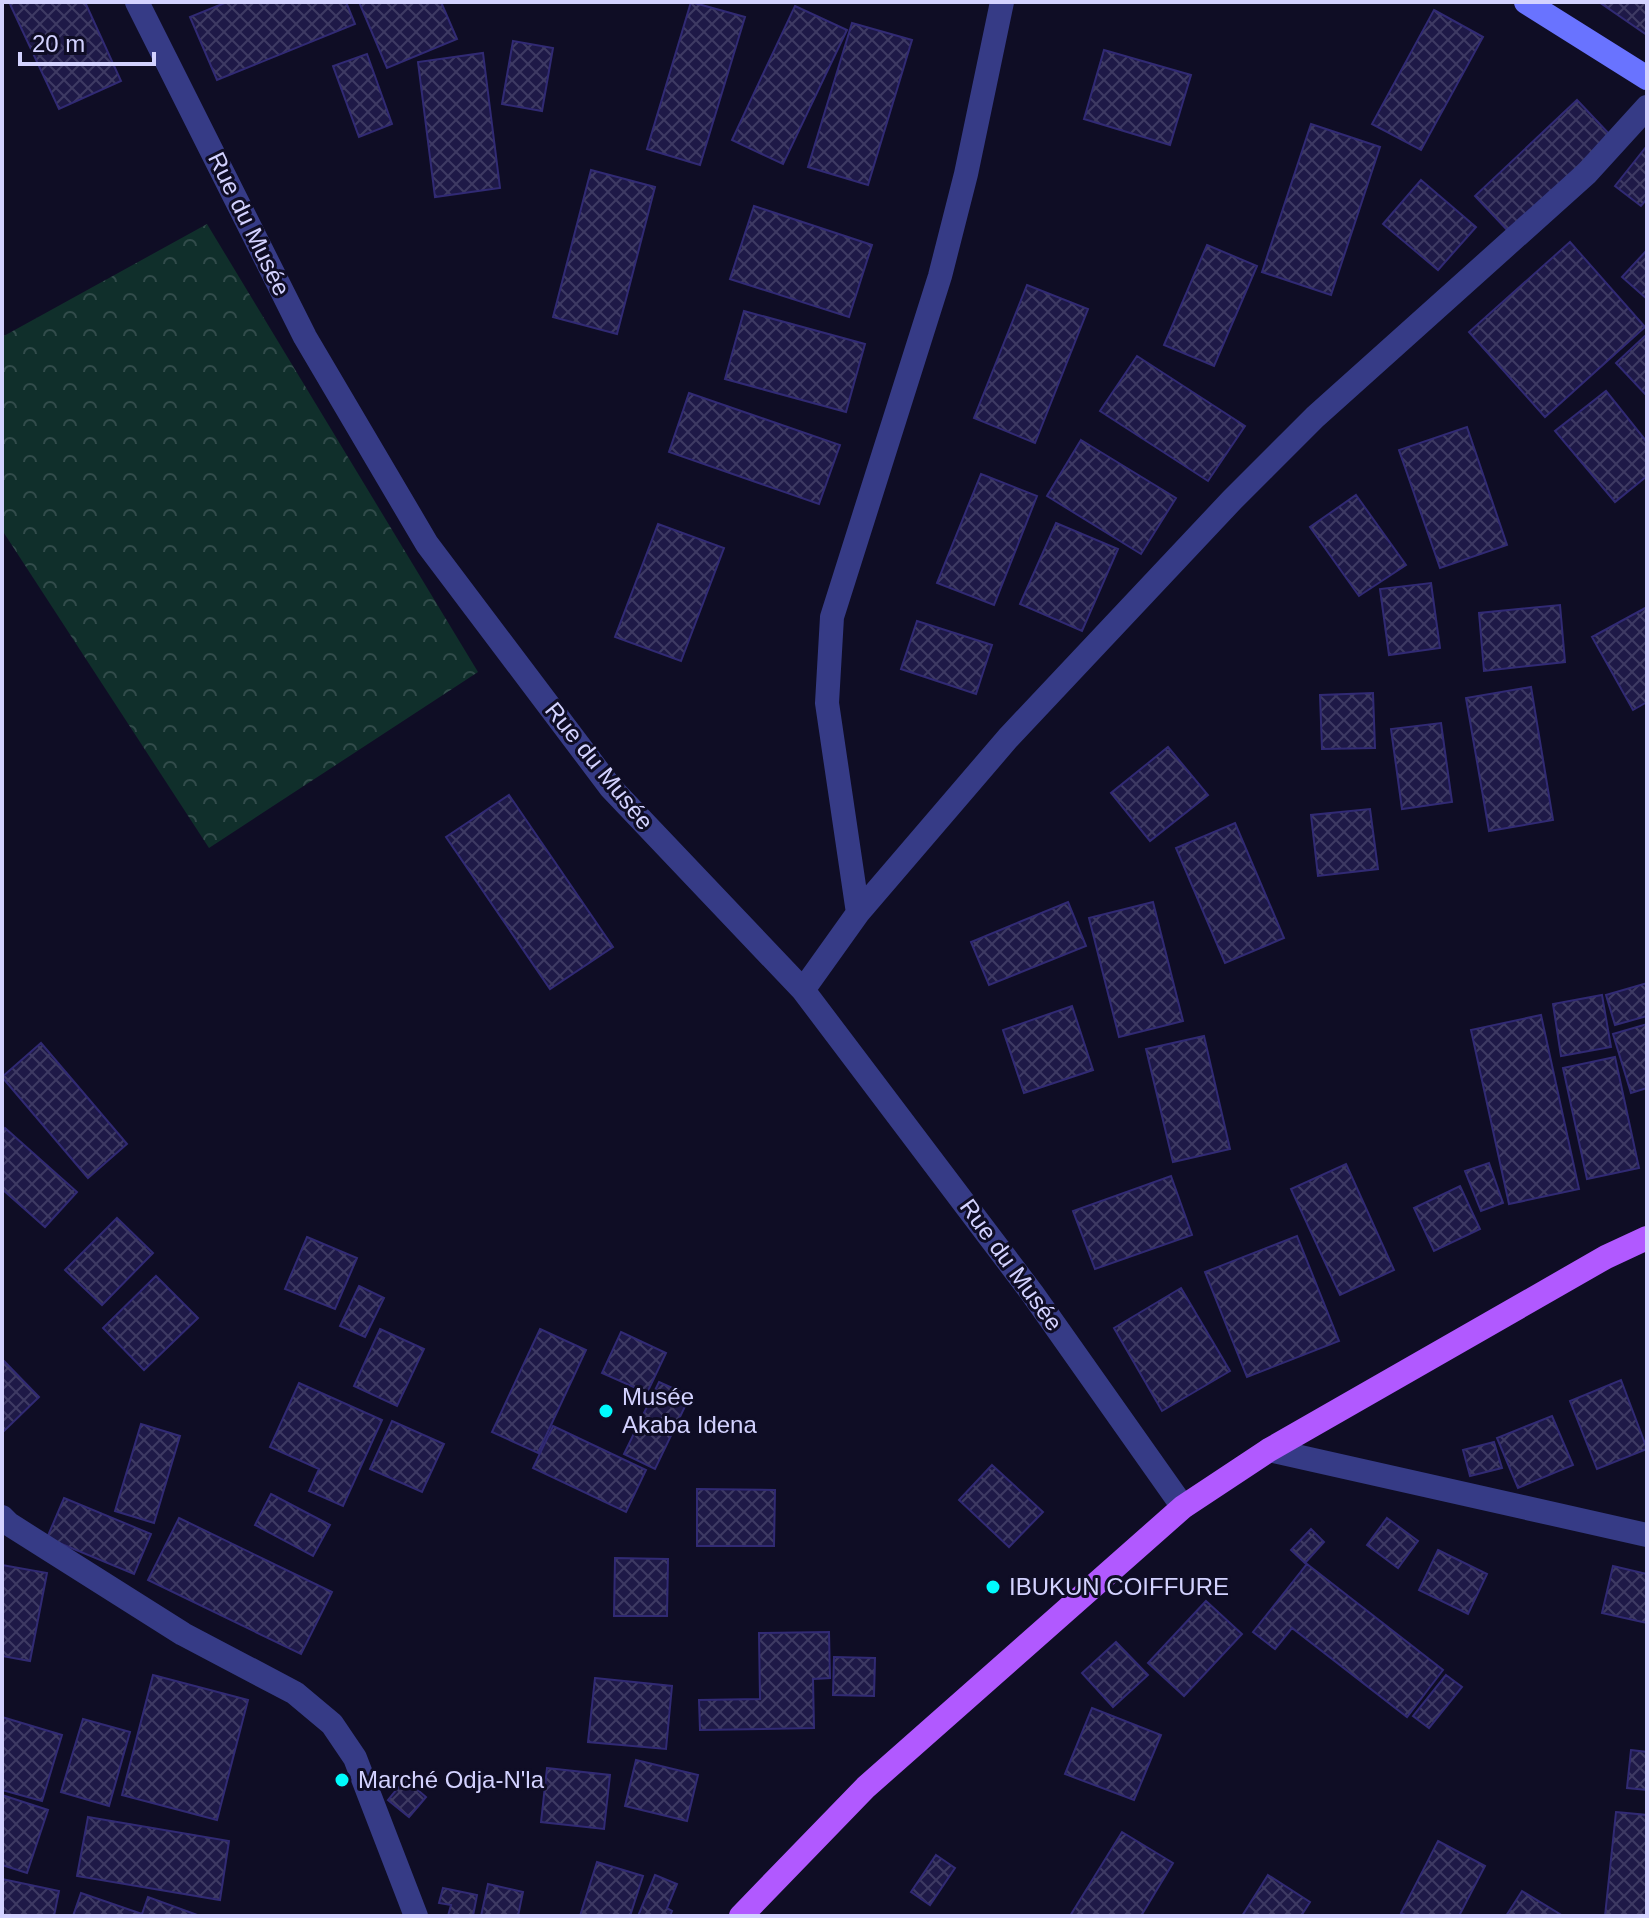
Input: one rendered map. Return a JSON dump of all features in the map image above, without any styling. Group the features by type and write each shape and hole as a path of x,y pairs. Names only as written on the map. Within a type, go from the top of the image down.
{"main road":[{"path":"741,1916 866,1787 1183,1507 1269,1450 1606,1257 1647,1238"}],"street":[{"name":"Rue du Musée","path":"137,2 305,337 427,544 611,788 803,990 1032,1293 1183,1507"},
{"path":"858,913 827,703 832,617 940,276 966,174 1002,2"},
{"path":"1526,2 1647,78"},
{"path":"803,990 858,913 1008,738 1232,500 1315,417 1587,173 1647,107"},
{"path":"1269,1450 1647,1535"},
{"path":"2,1517 183,1634 295,1693 332,1724 355,1758 416,1916"}],"green space":[{"path":"207,224 478,672 209,848 2,530 2,337"}],"building":[{"path":"9,2 85,2 121,81 59,109"},
{"path":"227,2 346,2 355,24 217,80 190,17"},
{"path":"359,2 441,2 457,39 387,68"},
{"path":"691,2 745,17 700,165 647,149"},
{"path":"1599,2 1647,2 1647,35"},
{"path":"795,6 847,30 783,164 732,140"},
{"path":"1434,10 1483,37 1421,150 1372,124"},
{"path":"852,23 912,40 868,185 808,167"},
{"path":"513,41 553,48 542,111 502,104"},
{"path":"1104,50 1191,75 1170,145 1084,119"},
{"path":"483,53 500,188 435,197 418,62"},
{"path":"367,54 392,124 359,137 333,66"},
{"path":"1577,100 1612,137 1510,233 1475,196"},
{"path":"1311,124 1380,147 1331,295 1262,272"},
{"path":"1646,147 1647,199 1641,206 1615,186"},
{"path":"591,170 655,187 617,334 553,317"},
{"path":"1421,180 1476,227 1438,270 1383,224"},
{"path":"754,206 872,245 849,317 730,279"},
{"path":"1570,242 1645,327 1545,417 1469,332"},
{"path":"1207,245 1257,266 1214,366 1164,345"},
{"path":"1647,250 1647,299 1622,277"},
{"path":"1027,285 1088,309 1035,443 974,418"},
{"path":"744,311 865,344 846,412 725,379"},
{"path":"1647,334 1647,396 1616,363"},
{"path":"1137,356 1245,426 1208,481 1100,411"},
{"path":"1606,391 1647,442 1647,476 1615,502 1555,431"},
{"path":"689,393 840,445 819,504 669,452"},
{"path":"1467,427 1507,545 1440,568 1399,450"},
{"path":"1081,440 1176,498 1141,554 1047,496"},
{"path":"981,474 1037,496 994,605 937,583"},
{"path":"1356,495 1406,565 1359,596 1310,527"},
{"path":"1056,523 1118,549 1082,631 1020,604"},
{"path":"658,524 724,548 681,661 615,637"},
{"path":"1431,583 1440,648 1389,655 1380,589"},
{"path":"1560,605 1565,662 1484,671 1479,613"},
{"path":"1647,607 1647,702 1633,710 1592,637"},
{"path":"917,621 992,645 976,694 901,669"},
{"path":"1531,687 1553,820 1489,831 1466,698"},
{"path":"1373,693 1375,748 1322,749 1320,695"},
{"path":"1441,723 1452,802 1402,809 1391,729"},
{"path":"1168,747 1208,795 1150,841 1111,793"},
{"path":"509,795 613,947 550,989 446,837"},
{"path":"1370,809 1378,869 1318,876 1311,815"},
{"path":"1235,823 1284,938 1225,963 1176,848"},
{"path":"1068,902 1086,946 989,985 971,942"},
{"path":"1153,902 1183,1021 1119,1037 1089,918"},
{"path":"1647,983 1647,1016 1615,1025 1606,995"},
{"path":"1602,995 1611,1047 1561,1056 1553,1004"},
{"path":"1072,1006 1093,1070 1024,1093 1003,1030"},
{"path":"1541,1015 1579,1189 1509,1204 1471,1030"},
{"path":"1647,1024 1647,1088 1631,1093 1613,1034"},
{"path":"1204,1036 1230,1149 1173,1162 1146,1049"},
{"path":"41,1043 127,1144 88,1178 2,1077"},
{"path":"1615,1057 1639,1168 1587,1179 1563,1068"},
{"path":"5,1128 77,1192 45,1227 2,1189 2,1132"},
{"path":"1489,1163 1503,1203 1481,1211 1465,1171"},
{"path":"1346,1164 1394,1270 1340,1295 1291,1189"},
{"path":"1171,1176 1192,1235 1095,1269 1073,1211"},
{"path":"1460,1186 1480,1229 1434,1251 1414,1208"},
{"path":"117,1218 153,1253 102,1305 65,1270"},
{"path":"1297,1236 1339,1341 1247,1377 1205,1272"},
{"path":"307,1237 357,1258 335,1309 285,1289"},
{"path":"156,1276 198,1318 144,1370 103,1328"},
{"path":"359,1286 384,1298 365,1337 340,1326"},
{"path":"1181,1288 1230,1371 1162,1411 1114,1328"},
{"path":"380,1329 424,1349 397,1406 354,1386"},
{"path":"540,1329 586,1350 538,1453 492,1432"},
{"path":"621,1332 666,1353 647,1393 602,1373"},
{"path":"2,1359 39,1397 2,1433"},
{"path":"1621,1380 1647,1449 1597,1469 1570,1401"},
{"path":"659,1382 690,1396 655,1469 624,1454"},
{"path":"299,1383 382,1420 343,1506 309,1491 319,1469 270,1447"},
{"path":"1552,1416 1573,1465 1518,1488 1497,1438"},
{"path":"392,1421 444,1444 422,1492 370,1469"},
{"path":"141,1424 180,1436 154,1523 115,1511"},
{"path":"553,1426 646,1470 626,1512 533,1468"},
{"path":"1494,1442 1502,1468 1470,1476 1463,1450"},
{"path":"992,1465 1043,1512 1009,1547 959,1500"},
{"path":"697,1489 775,1490 774,1546 697,1546"},
{"path":"271,1494 330,1525 313,1556 255,1525"},
{"path":"64,1498 151,1534 134,1574 47,1538"},
{"path":"179,1518 332,1592 301,1654 148,1580"},
{"path":"1387,1518 1418,1541 1398,1568 1367,1545"},
{"path":"1311,1529 1324,1542 1305,1563 1291,1550"},
{"path":"1438,1550 1487,1574 1468,1614 1419,1590"},
{"path":"615,1558 668,1559 667,1616 614,1616"},
{"path":"1307,1564 1443,1670 1407,1717 1292,1628 1275,1649 1253,1632"},
{"path":"2,1565 47,1573 30,1661 2,1656"},
{"path":"1613,1566 1647,1574 1647,1623 1602,1613"},
{"path":"1206,1601 1242,1634 1184,1696 1148,1663"},
{"path":"829,1632 830,1678 813,1679 814,1728 700,1730 699,1700 760,1699 759,1633"},
{"path":"1116,1642 1148,1675 1113,1707 1082,1673"},
{"path":"834,1657 875,1658 874,1696 833,1695"},
{"path":"153,1675 248,1700 217,1820 122,1795"},
{"path":"1446,1675 1462,1687 1429,1728 1413,1716"},
{"path":"595,1678 672,1686 666,1749 588,1742"},
{"path":"1092,1708 1161,1735 1134,1800 1065,1774"},
{"path":"2,1717 62,1735 42,1801 2,1790"},
{"path":"83,1719 130,1732 109,1806 61,1792"},
{"path":"1631,1750 1647,1752 1647,1790 1627,1788"},
{"path":"636,1760 698,1775 687,1821 625,1806"},
{"path":"547,1768 610,1775 604,1829 541,1822"},
{"path":"405,1779 426,1797 409,1817 388,1800"},
{"path":"2,1795 48,1810 27,1873 2,1865"},
{"path":"1616,1812 1647,1815 1647,1916 1605,1916"},
{"path":"88,1817 229,1841 220,1900 77,1876"},
{"path":"1122,1832 1173,1863 1141,1916 1070,1916"},
{"path":"1438,1841 1485,1866 1459,1916 1407,1916 1401,1913"},
{"path":"936,1855 955,1868 930,1905 911,1892"},
{"path":"597,1862 643,1876 630,1916 580,1916"},
{"path":"655,1875 677,1884 667,1908 672,1911 670,1916 638,1916"},
{"path":"1268,1875 1310,1902 1301,1916 1242,1916"},
{"path":"2,1879 59,1891 54,1916 2,1916"},
{"path":"488,1884 523,1892 518,1916 481,1916"},
{"path":"443,1888 477,1895 473,1916 448,1916 451,1905 439,1903"},
{"path":"1522,1891 1563,1916 1506,1916"},
{"path":"81,1893 142,1914 148,1897 200,1916 73,1916"}],"place":[{"name":"Musée Akaba Idena","path":"606,1411"},
{"name":"IBUKUN COIFFURE","path":"993,1587"},
{"name":"Marché Odja-N'la","path":"342,1780"}]}
